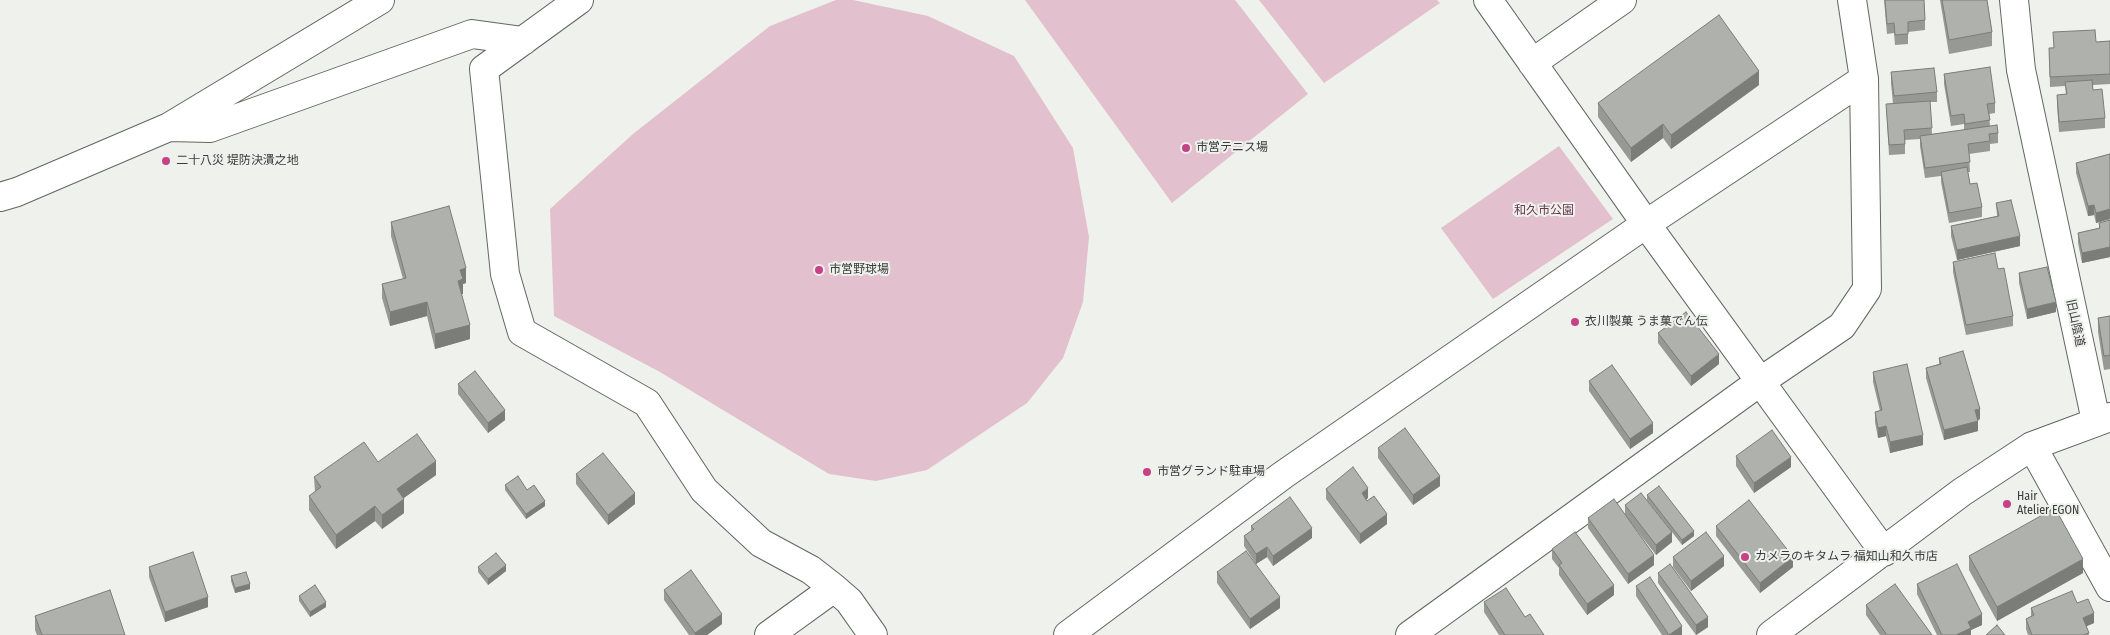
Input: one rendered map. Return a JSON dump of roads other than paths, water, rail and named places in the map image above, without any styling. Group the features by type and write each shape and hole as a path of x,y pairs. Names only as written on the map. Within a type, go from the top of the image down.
{"street":[{"path":"0,197 17,192 169,127 380,0"},
{"path":"579,0 484,69 505,274 522,332 647,403 704,490 762,542 811,570 834,588 849,601 873,635"},
{"path":"1488,0 1646,224 1884,552"},
{"path":"1532,63 1622,0"},
{"path":"1410,635 1761,381 1842,326 1867,289 1864,79 1852,0"},
{"name":"旧山陰道","path":"1785,631 1962,492 2032,446 2103,419 2021,70 2014,0"},
{"path":"169,127 210,128 472,34 523,41"},
{"path":"1068,635 1283,475 1646,224 1864,79"},
{"path":"2032,446 2110,587"},
{"path":"769,635 834,588"}],"place":[{"name":"市営テニス場","path":"1186,148"},
{"name":"二十八災 堤防決潰之地","path":"166,161"},
{"name":"市営野球場","path":"819,270"},
{"name":"衣川製菓 うま菓でん伝","path":"1575,322"},
{"name":"市営グランド駐車場","path":"1147,472"},
{"name":"Hair Atelier EGON","path":"2007,504"},
{"name":"カメラのキタムラ 福知山和久市店","path":"1745,557"}],"park label":[{"name":"和久市公園","path":"1544,211"}]}
